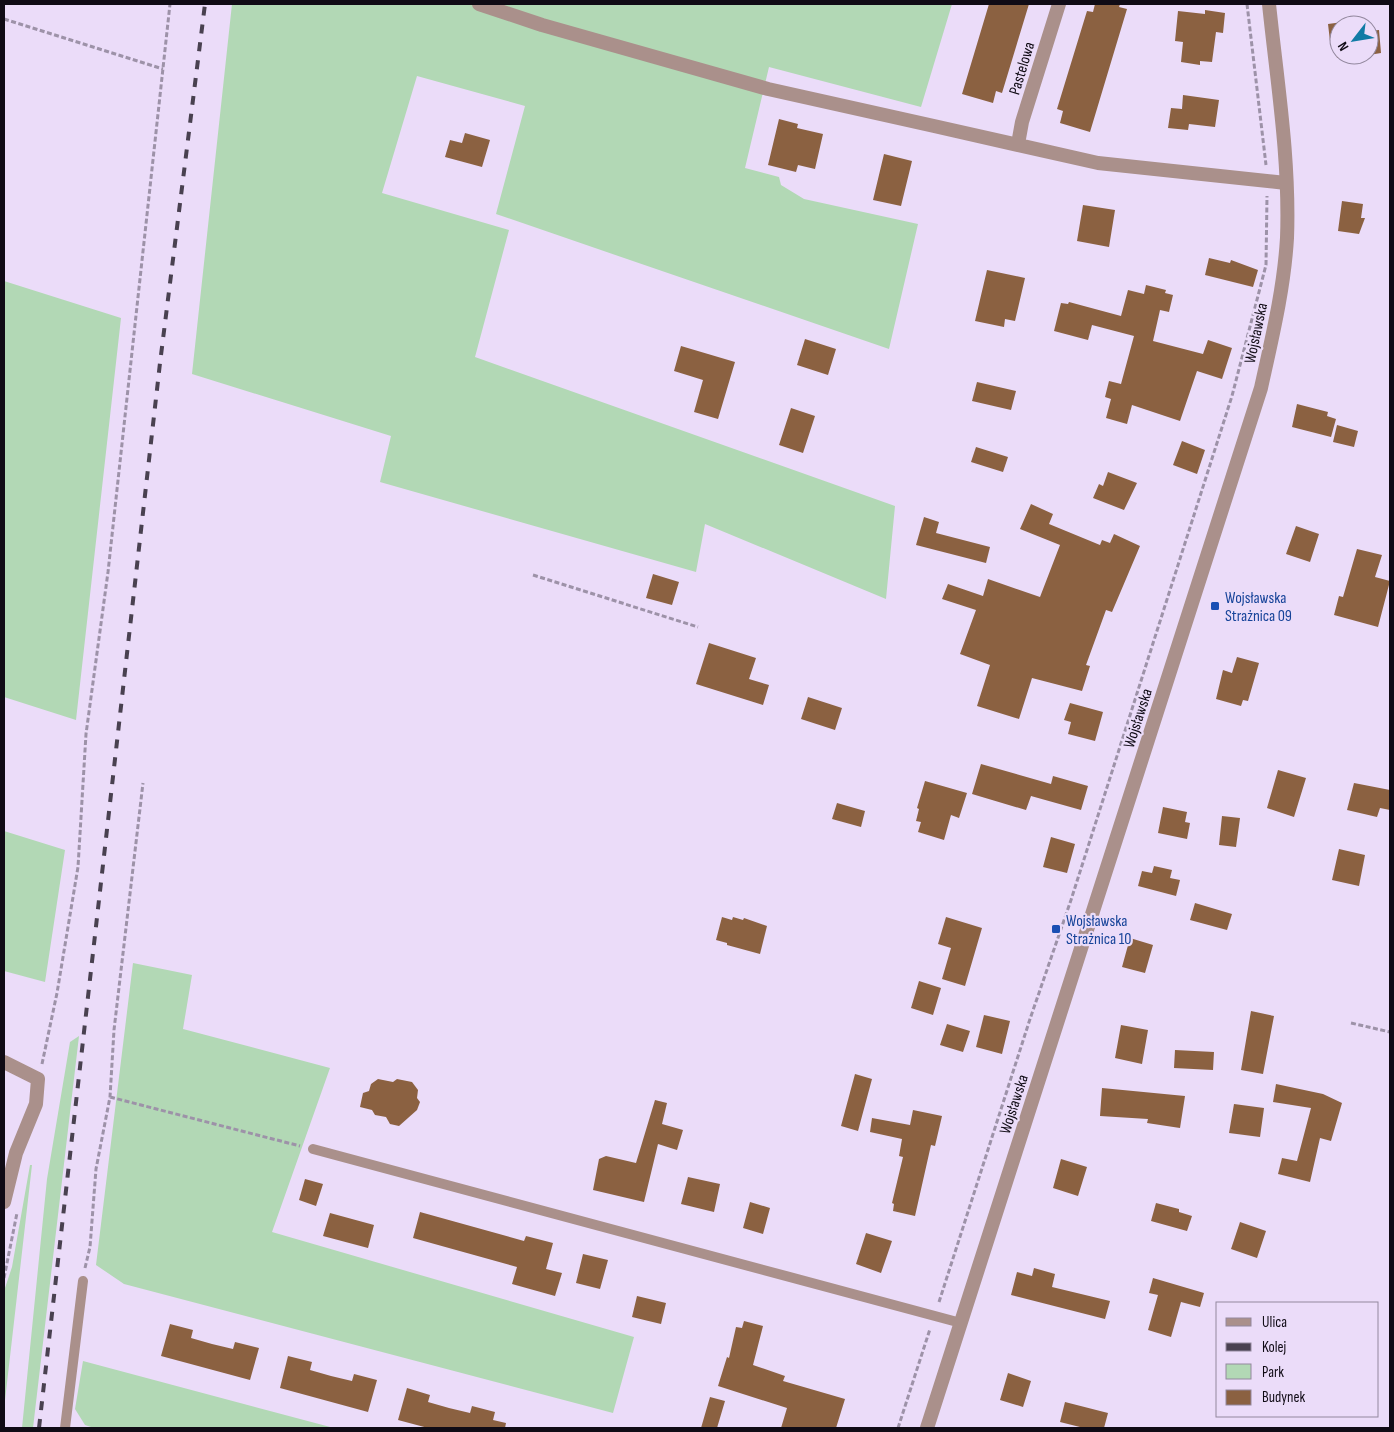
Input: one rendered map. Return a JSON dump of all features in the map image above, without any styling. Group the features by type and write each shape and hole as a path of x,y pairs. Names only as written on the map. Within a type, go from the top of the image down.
{"street":[{"path":"479,4 542,25 768,89 1098,162 1286,184"},
{"name":"Pastelowa","path":"1018,144 1022,122 1059,4"},
{"name":"Wojsławska","path":"927,1428 1261,388 1282,291 1287,238 1286,184 1269,4"},
{"path":"4,1062 38,1079 36,1104 7,1170 4,1202"}],"lane":[{"path":"313,1149 961,1323"},
{"path":"65,1428 83,1281"}],"path":[{"path":"38,1079 57,993 78,867 86,734 109,562 170,4"},
{"path":"898,1428 1030,1019 1071,900 1232,396 1266,265 1267,182 1248,4"},
{"path":"4,19 163,69"},
{"path":"533,575 698,627"},
{"path":"83,1281 90,1247 96,1169 110,1097 114,1030 144,782"},
{"path":"1351,1023 1390,1032"},
{"path":"110,1097 313,1149"},
{"path":"4,1278 17,1210"}],"green space":[{"path":"232,4 952,4 921,107 769,67 745,168 779,177 781,185 804,199 918,224 889,349 496,214 525,106 417,76 382,193 509,230 475,357 895,506 886,599 705,524 696,572 380,482 391,436 192,374"},
{"path":"4,281 121,318 76,720 4,697"},
{"path":"4,831 65,850 45,982 4,971"},
{"path":"133,963 192,975 183,1029 330,1068 272,1232 634,1337 613,1413 124,1284 96,1265"},
{"path":"79,1036 33,1428 22,1428 47,1179 70,1042"},
{"path":"30,1165 32,1165 4,1409 4,1291 12,1267"},
{"path":"83,1361 334,1428 94,1428 85,1425 75,1409"}],"building":[{"path":"989,4 1029,4 1002,93 996,91 993,103 962,94"},
{"path":"1095,4 1120,4 1119,7 1127,9 1090,132 1060,123 1063,111 1057,109 1087,11 1093,12"},
{"path":"1205,10 1225,13 1223,33 1216,32 1212,62 1200,61 1200,65 1181,62 1183,42 1175,41 1178,11 1205,14"},
{"path":"1379,30 1381,53 1379,53"},
{"path":"1183,95 1219,100 1215,127 1189,124 1188,130 1168,128 1171,108 1182,109"},
{"path":"779,119 798,124 797,128 823,134 815,169 798,165 796,172 768,165"},
{"path":"465,133 490,140 482,167 445,157 450,140 462,143"},
{"path":"884,154 912,161 901,206 873,200"},
{"path":"1342,201 1363,204 1361,218 1365,218 1359,234 1338,231"},
{"path":"1083,205 1115,210 1109,247 1077,241"},
{"path":"1209,258 1230,263 1231,260 1258,270 1253,287 1205,275"},
{"path":"987,270 1025,278 1015,321 1005,319 1004,327 975,321"},
{"path":"1146,285 1166,290 1165,293 1173,295 1169,312 1160,310 1153,341 1203,354 1208,340 1232,348 1222,379 1197,371 1180,421 1132,405 1127,424 1106,418 1111,399 1105,397 1109,381 1121,384 1134,336 1092,325 1088,340 1054,331 1061,303 1068,304 1069,302 1121,316 1128,290 1144,294"},
{"path":"805,339 836,349 828,375 797,365"},
{"path":"681,346 735,362 718,419 694,412 703,380 674,371"},
{"path":"977,382 1016,391 1011,410 972,401"},
{"path":"1297,404 1328,412 1327,416 1336,419 1331,437 1292,427"},
{"path":"791,408 815,416 803,453 779,445"},
{"path":"1337,425 1358,431 1354,447 1333,442"},
{"path":"1182,441 1205,450 1197,474 1173,465"},
{"path":"976,447 1008,457 1003,472 971,462"},
{"path":"1108,472 1137,483 1124,510 1093,498 1099,484 1103,486"},
{"path":"1031,504 1053,514 1049,524 1100,545 1102,540 1110,543 1114,534 1140,546 1112,612 1106,610 1086,665 1090,666 1082,691 1032,678 1019,719 977,706 990,665 960,654 976,610 942,599 948,584 983,596 988,579 1040,597 1060,545 1020,529"},
{"path":"924,517 939,522 936,533 990,547 986,563 916,545"},
{"path":"1296,526 1319,534 1310,562 1286,554"},
{"path":"1357,549 1382,555 1375,577 1390,581 1378,627 1334,615 1339,596 1343,597"},
{"path":"653,574 679,582 672,605 646,598"},
{"path":"709,643 756,658 749,679 769,685 763,705 696,684"},
{"path":"1237,657 1259,663 1248,701 1243,700 1241,706 1216,699 1223,670 1232,673"},
{"path":"808,697 842,708 835,730 801,719"},
{"path":"1070,703 1103,712 1095,741 1068,734 1071,722 1064,720"},
{"path":"981,764 1051,784 1053,776 1088,786 1081,810 1031,796 1026,810 972,794"},
{"path":"1278,770 1306,778 1294,817 1267,808"},
{"path":"925,781 967,793 959,818 951,815 944,840 918,832 921,822 916,821 919,809 917,808"},
{"path":"1354,783 1390,790 1390,810 1380,808 1377,817 1347,810"},
{"path":"837,803 865,811 861,827 832,819"},
{"path":"1163,807 1187,812 1185,822 1190,823 1187,839 1158,833"},
{"path":"1222,816 1240,818 1236,847 1219,845"},
{"path":"1051,837 1075,844 1067,873 1043,867"},
{"path":"1339,849 1365,855 1359,886 1332,880"},
{"path":"1154,866 1172,870 1170,878 1180,880 1176,896 1138,886 1142,871 1152,873"},
{"path":"1195,903 1232,914 1227,930 1190,920"},
{"path":"722,917 732,920 733,917 743,920 744,918 767,926 760,954 716,940"},
{"path":"946,917 982,928 965,986 942,979 951,948 938,944"},
{"path":"1130,938 1153,945 1145,973 1122,967"},
{"path":"919,981 941,988 933,1015 911,1008"},
{"path":"1251,1011 1274,1016 1263,1074 1241,1070"},
{"path":"984,1015 1010,1021 1002,1054 976,1047"},
{"path":"947,1024 970,1031 963,1052 940,1045"},
{"path":"1121,1025 1148,1030 1142,1064 1115,1058"},
{"path":"1175,1050 1214,1052 1213,1070 1174,1068"},
{"path":"855,1074 872,1079 858,1131 841,1126"},
{"path":"378,1079 393,1082 397,1079 412,1082 418,1090 417,1098 420,1102 417,1110 399,1126 390,1124 386,1117 375,1115 372,1110 360,1107 363,1093 369,1091 371,1084"},
{"path":"1276,1084 1323,1094 1342,1103 1331,1141 1320,1138 1310,1182 1278,1174 1282,1158 1297,1161 1311,1108 1273,1102"},
{"path":"1102,1088 1185,1096 1180,1128 1147,1123 1148,1119 1100,1116"},
{"path":"655,1100 667,1103 662,1124 683,1130 677,1150 658,1144 644,1202 593,1190 599,1159 606,1156 636,1163"},
{"path":"1234,1104 1264,1108 1260,1137 1229,1133"},
{"path":"913,1110 942,1116 935,1146 931,1145 915,1216 893,1211 894,1204 892,1203 903,1157 899,1156 902,1139 870,1132 872,1118 910,1125"},
{"path":"1061,1159 1087,1167 1078,1196 1053,1188"},
{"path":"688,1177 720,1184 714,1212 681,1204"},
{"path":"305,1179 323,1184 316,1206 299,1200"},
{"path":"750,1202 770,1208 763,1234 743,1228"},
{"path":"1156,1203 1179,1209 1179,1212 1192,1216 1187,1231 1151,1221"},
{"path":"420,1212 524,1241 526,1236 553,1243 546,1269 562,1273 555,1296 512,1284 517,1267 413,1238"},
{"path":"330,1213 374,1225 368,1248 323,1236"},
{"path":"1240,1222 1266,1231 1257,1258 1231,1249"},
{"path":"866,1233 892,1241 881,1273 856,1264"},
{"path":"583,1254 608,1260 600,1289 576,1283"},
{"path":"1034,1268 1055,1274 1052,1287 1110,1301 1105,1319 1011,1295 1017,1272 1032,1276"},
{"path":"1153,1278 1204,1293 1200,1307 1181,1302 1171,1337 1148,1330 1158,1295 1149,1293"},
{"path":"637,1296 666,1303 661,1324 632,1317"},
{"path":"744,1321 763,1326 753,1365 785,1376 783,1381 845,1399 836,1428 781,1428 787,1408 718,1386 727,1357 729,1358 736,1327 742,1328"},
{"path":"170,1324 193,1330 191,1338 212,1344 233,1349 235,1342 259,1348 250,1380 161,1356"},
{"path":"288,1356 312,1362 310,1370 331,1376 352,1381 354,1374 377,1380 368,1412 280,1388"},
{"path":"1008,1373 1031,1381 1023,1407 1000,1400"},
{"path":"407,1388 430,1395 428,1402 449,1408 470,1413 472,1406 495,1412 493,1420 506,1423 505,1428 428,1428 398,1420"},
{"path":"710,1397 725,1401 717,1428 701,1428"},
{"path":"1065,1402 1108,1413 1104,1428 1084,1428 1060,1422"}],"railway":[{"path":"39,1428 160,363 205,4"}],"place":[{"name":"Wojsławska Strażnica 09","path":"1215,606"},
{"name":"Wojsławska Strażnica 10","path":"1056,929"}]}
